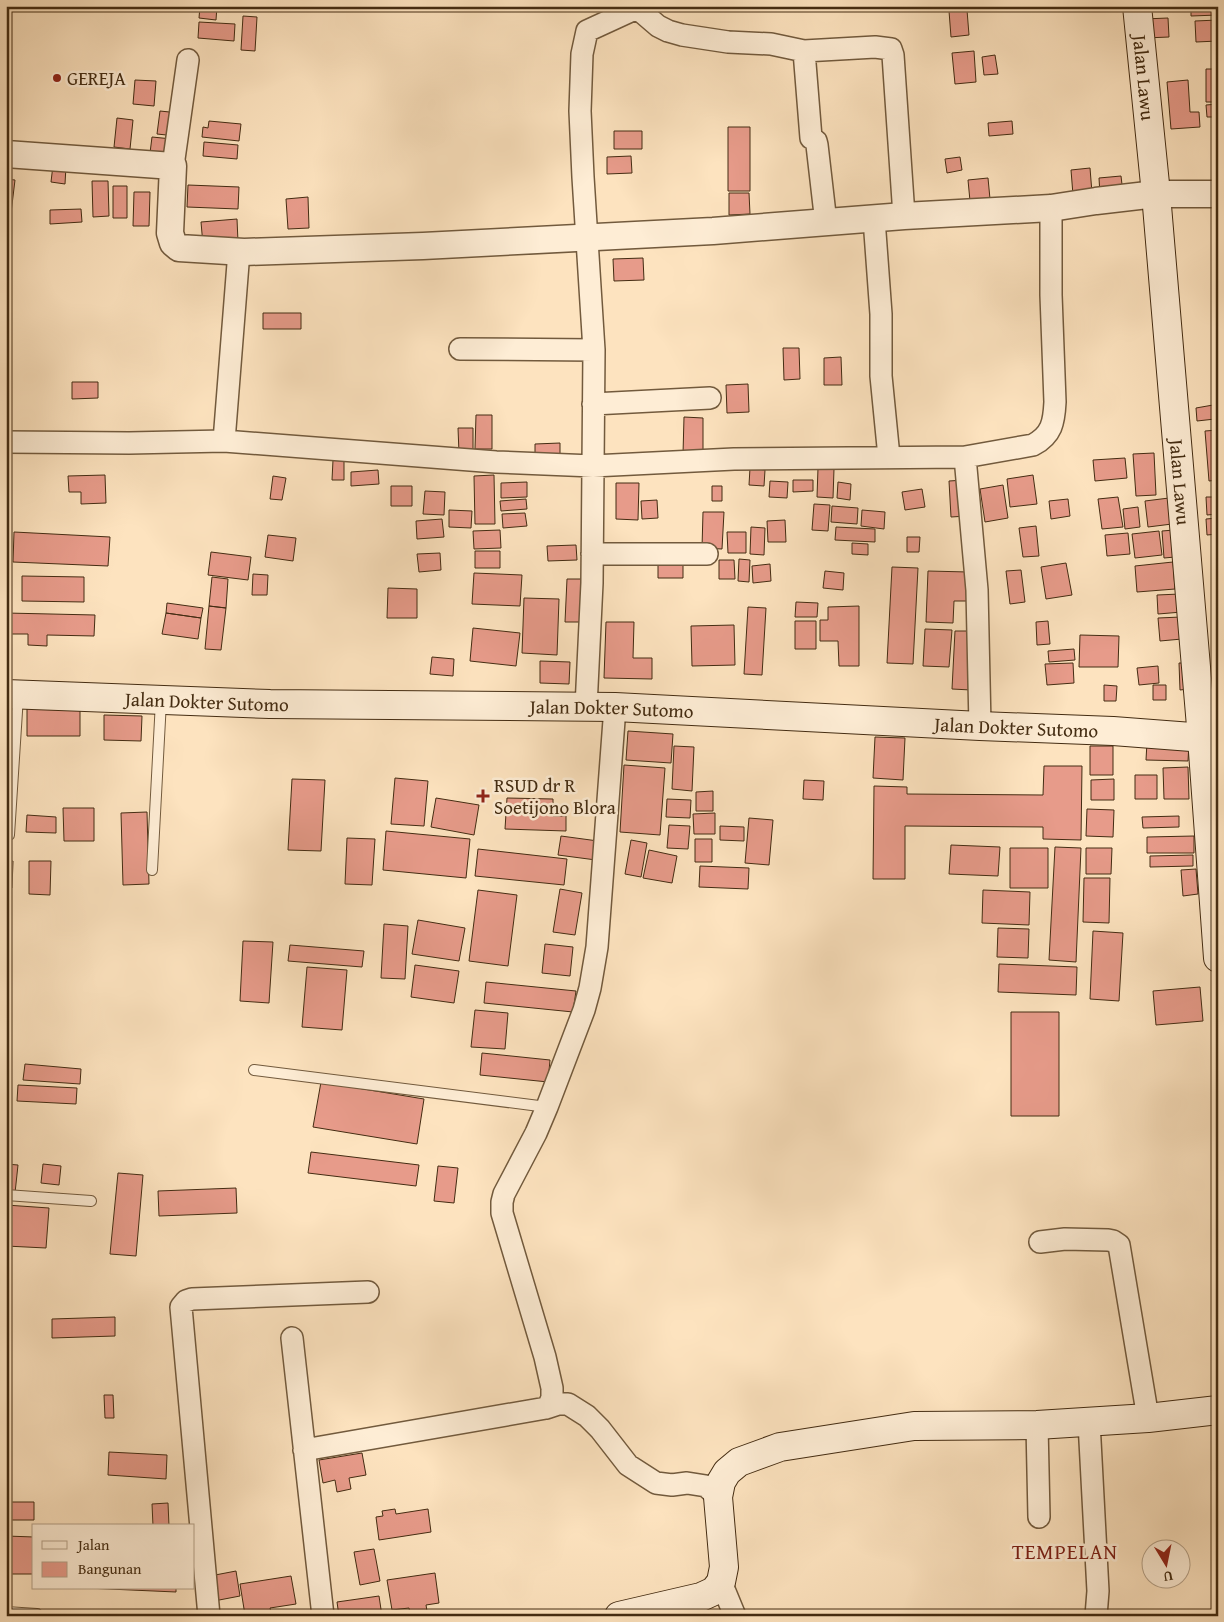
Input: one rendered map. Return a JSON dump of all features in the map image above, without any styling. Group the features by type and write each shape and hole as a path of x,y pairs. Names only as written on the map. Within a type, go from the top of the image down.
{"main road":[{"name":"Jalan Lawu","path":"1138,6 1210,738 1218,958"},
{"name":"Jalan Dokter Sutomo","path":"12,694 262,703 615,707 980,726 1113,730 1210,738"},
{"path":"619,1616 701,1597 714,1591 721,1582 724,1568 718,1497 721,1482 727,1472 739,1462 780,1448 914,1426 1037,1425 1148,1418 1218,1410"}],"street":[{"path":"586,707 592,554 594,350 580,111 583,42 587,32 638,7 658,26 682,35 728,42 770,44 804,51 875,47 891,49 893,55 904,216"},
{"path":"804,51 811,138 816,142 819,154 826,223"},
{"path":"188,60 173,166 170,233 173,242 179,248 239,252 423,246 826,223 904,216 1057,207 1156,194 1218,194"},
{"path":"6,154 173,166"},
{"path":"6,442 224,441 496,462 593,466 734,458 965,457 1033,445 1042,440 1054,417 1051,295 1057,207"},
{"path":"874,219 881,314 881,376 889,457"},
{"path":"224,441 239,252"},
{"path":"460,348 594,350"},
{"path":"593,404 710,398"},
{"path":"965,457 977,590 980,726"},
{"path":"592,554 707,554"},
{"path":"546,1408 552,1398 552,1388 545,1357 502,1213 502,1202 504,1194 536,1133 584,1010 597,947 615,707"},
{"path":"1040,1242 1108,1240 1118,1245 1148,1418"},
{"path":"209,1616 181,1307 186,1301 192,1299 368,1292"},
{"path":"292,1338 323,1616"},
{"path":"304,1450 546,1408 558,1404 568,1404 587,1416 600,1429 628,1465 656,1483 672,1485 688,1483 706,1486 718,1497"},
{"path":"1089,1422 1098,1591 1096,1616"},
{"path":"1037,1425 1040,1518"},
{"path":"721,1582 735,1616"}],"lane":[{"path":"9,835 12,694"},
{"path":"152,870 162,700"},
{"path":"254,1070 547,1107"},
{"path":"6,1194 91,1201"},
{"path":"6,1612 37,1614"}],"building":[{"path":"200,6 217,6 216,20 199,18"},
{"path":"1191,6 1218,6 1218,15 1191,16"},
{"path":"967,10 969,35 951,37 949,11"},
{"path":"243,16 257,17 255,51 241,50"},
{"path":"1168,18 1169,37 1145,38 1144,19"},
{"path":"1218,20 1218,41 1196,42 1195,21"},
{"path":"199,22 235,24 234,41 198,38"},
{"path":"974,51 976,82 955,84 952,53"},
{"path":"995,55 998,74 984,75 982,57"},
{"path":"1206,69 1218,69 1218,102 1206,102"},
{"path":"135,80 156,81 154,106 133,104"},
{"path":"1188,80 1190,112 1199,112 1200,127 1171,129 1167,82"},
{"path":"1218,104 1218,117 1207,117 1206,105"},
{"path":"160,111 179,113 176,136 157,134"},
{"path":"117,118 133,120 130,149 114,147"},
{"path":"209,121 241,124 239,141 202,137 203,127 208,128"},
{"path":"1012,121 1013,134 989,136 988,123"},
{"path":"728,127 750,127 750,191 728,191"},
{"path":"614,131 642,131 642,149 614,149"},
{"path":"152,137 172,139 169,162 149,161"},
{"path":"204,142 238,145 237,159 203,156"},
{"path":"631,156 632,173 607,174 607,157"},
{"path":"960,157 962,170 947,173 945,159"},
{"path":"53,165 66,166 65,184 51,182"},
{"path":"1090,168 1092,193 1073,195 1071,170"},
{"path":"1121,176 1123,193 1100,195 1099,178"},
{"path":"988,178 990,199 970,201 968,180"},
{"path":"6,179 15,180 11,213 6,212"},
{"path":"92,181 108,181 109,216 93,217"},
{"path":"188,185 239,187 238,209 187,207"},
{"path":"113,186 127,186 127,218 113,218"},
{"path":"134,192 150,192 149,226 133,226"},
{"path":"729,193 749,193 750,214 729,215"},
{"path":"308,197 309,228 288,229 286,199"},
{"path":"81,209 82,222 50,224 50,210"},
{"path":"237,219 238,242 203,245 201,222"},
{"path":"643,258 644,280 614,281 613,259"},
{"path":"263,313 301,313 301,329 263,329"},
{"path":"783,348 799,348 800,379 784,380"},
{"path":"841,357 842,385 824,385 824,358"},
{"path":"72,382 98,382 98,398 72,399"},
{"path":"748,384 749,412 727,413 726,385"},
{"path":"1213,405 1215,419 1197,421 1196,408"},
{"path":"476,415 492,415 492,449 475,449"},
{"path":"684,417 703,418 703,454 683,454"},
{"path":"458,428 473,428 473,453 459,453"},
{"path":"1218,430 1218,480 1209,481 1205,431"},
{"path":"560,443 560,460 535,460 535,444"},
{"path":"1154,453 1156,495 1136,496 1133,454"},
{"path":"1125,458 1127,478 1095,481 1093,460"},
{"path":"333,460 344,460 344,480 332,480"},
{"path":"750,468 765,470 764,486 749,485"},
{"path":"818,468 834,469 833,498 817,497"},
{"path":"378,470 379,484 351,486 351,472"},
{"path":"105,475 106,503 81,504 81,492 69,492 68,476"},
{"path":"494,475 495,524 475,524 474,476"},
{"path":"1033,475 1037,504 1010,507 1007,479"},
{"path":"273,476 286,478 282,500 270,499"},
{"path":"793,480 813,480 813,491 793,492"},
{"path":"965,480 967,516 951,517 949,481"},
{"path":"770,481 788,482 787,498 769,497"},
{"path":"527,482 527,497 501,498 501,483"},
{"path":"838,482 851,484 850,500 837,498"},
{"path":"616,483 639,483 638,520 616,519"},
{"path":"1003,485 1008,518 985,522 980,489"},
{"path":"391,486 412,486 412,506 391,506"},
{"path":"712,486 722,486 722,501 712,501"},
{"path":"922,489 925,507 905,510 902,492"},
{"path":"425,491 445,492 444,515 423,514"},
{"path":"1118,497 1123,527 1102,529 1098,499"},
{"path":"1206,497 1218,497 1218,514 1207,515"},
{"path":"1169,498 1172,524 1148,527 1145,501"},
{"path":"526,499 527,509 501,511 500,501"},
{"path":"1068,499 1070,516 1051,519 1049,501"},
{"path":"657,500 658,518 642,519 641,501"},
{"path":"814,504 830,505 828,531 812,530"},
{"path":"832,506 858,508 857,524 831,522"},
{"path":"1138,507 1140,527 1125,529 1123,509"},
{"path":"449,510 472,511 471,528 449,527"},
{"path":"862,510 885,512 884,529 861,526"},
{"path":"703,512 724,512 722,549 702,548"},
{"path":"525,513 527,526 503,528 502,514"},
{"path":"1218,518 1218,534 1207,535 1206,519"},
{"path":"442,519 444,537 417,539 416,521"},
{"path":"785,520 786,542 768,542 767,521"},
{"path":"1036,526 1039,556 1023,557 1019,528"},
{"path":"751,527 765,528 764,555 750,554"},
{"path":"836,527 875,529 875,542 835,540"},
{"path":"500,530 501,548 474,549 473,531"},
{"path":"1174,530 1175,557 1164,558 1162,531"},
{"path":"1159,531 1162,555 1135,558 1132,534"},
{"path":"14,532 110,537 108,566 13,562"},
{"path":"727,532 746,532 746,553 728,553"},
{"path":"1128,533 1130,554 1107,556 1105,535"},
{"path":"268,535 296,538 293,561 265,557"},
{"path":"907,537 920,537 919,552 907,552"},
{"path":"852,543 868,544 868,555 852,554"},
{"path":"576,545 577,560 548,561 547,546"},
{"path":"475,551 500,551 500,568 475,568"},
{"path":"211,552 251,557 248,580 208,575"},
{"path":"440,553 441,570 419,572 417,554"},
{"path":"739,559 750,560 749,582 738,581"},
{"path":"719,560 734,560 735,579 719,579"},
{"path":"1173,562 1175,589 1137,592 1135,566"},
{"path":"658,563 683,563 683,578 658,578"},
{"path":"1066,563 1072,595 1046,599 1041,567"},
{"path":"770,564 771,581 753,583 752,566"},
{"path":"892,567 918,568 913,664 887,663"},
{"path":"1021,570 1025,602 1010,604 1006,571"},
{"path":"825,571 844,573 843,590 823,588"},
{"path":"928,571 968,572 967,601 954,601 953,623 926,622"},
{"path":"474,573 522,575 520,606 472,604"},
{"path":"253,574 268,575 267,595 252,595"},
{"path":"22,576 84,577 84,602 22,601"},
{"path":"212,577 228,579 226,608 209,606"},
{"path":"567,579 586,579 584,622 565,622"},
{"path":"388,588 417,589 417,618 387,618"},
{"path":"1180,594 1182,612 1158,614 1157,595"},
{"path":"524,598 559,599 557,655 522,653"},
{"path":"796,602 818,603 817,617 795,617"},
{"path":"167,603 203,608 201,618 166,613"},
{"path":"209,606 226,608 221,650 205,649"},
{"path":"859,606 859,666 839,666 838,641 820,641 820,620 828,620 828,607"},
{"path":"748,607 766,608 762,675 744,674"},
{"path":"6,613 95,615 94,636 47,635 47,646 28,645 28,634 6,634"},
{"path":"166,613 201,618 198,639 162,634"},
{"path":"1181,617 1182,639 1160,641 1158,618"},
{"path":"795,621 816,621 816,649 795,649"},
{"path":"1048,621 1050,644 1037,645 1036,622"},
{"path":"606,622 634,622 633,658 652,658 652,679 604,678"},
{"path":"734,625 735,665 692,666 691,626"},
{"path":"473,628 520,633 516,666 470,661"},
{"path":"925,629 952,630 949,667 923,666"},
{"path":"955,631 973,631 971,690 952,689"},
{"path":"1080,635 1119,636 1118,667 1079,667"},
{"path":"1074,649 1075,660 1049,662 1048,651"},
{"path":"432,657 454,659 453,676 430,674"},
{"path":"540,661 570,662 569,684 540,683"},
{"path":"1073,663 1074,683 1047,685 1045,664"},
{"path":"1179,663 1187,663 1188,689 1180,690"},
{"path":"1158,666 1159,683 1139,685 1137,668"},
{"path":"1104,685 1117,686 1116,701 1104,701"},
{"path":"1153,685 1166,685 1166,700 1153,700"},
{"path":"27,707 80,708 80,736 27,736"},
{"path":"104,715 142,716 141,741 104,740"},
{"path":"628,731 673,734 671,763 626,760"},
{"path":"875,737 905,738 903,780 873,778"},
{"path":"1147,742 1189,743 1188,761 1146,760"},
{"path":"674,746 694,747 692,791 672,789"},
{"path":"1090,746 1113,746 1113,775 1090,775"},
{"path":"624,765 665,768 660,835 620,832"},
{"path":"1044,766 1082,766 1081,840 1043,839 1043,827 905,826 905,879 873,879 874,786 907,787 907,794 1043,795"},
{"path":"1188,767 1189,799 1164,799 1163,768"},
{"path":"1135,775 1157,775 1157,799 1135,799"},
{"path":"395,778 428,781 424,826 391,824"},
{"path":"292,779 325,780 321,851 288,850"},
{"path":"1114,779 1114,800 1091,800 1091,780"},
{"path":"804,780 824,781 823,800 803,799"},
{"path":"713,791 713,811 696,811 696,792"},
{"path":"436,798 479,805 474,835 431,827"},
{"path":"507,798 553,799 553,816 566,816 566,831 505,829"},
{"path":"667,799 691,800 690,818 666,817"},
{"path":"63,808 94,808 94,841 64,841"},
{"path":"1087,809 1114,810 1113,837 1086,836"},
{"path":"147,812 149,884 123,885 121,813"},
{"path":"715,813 715,834 694,834 693,814"},
{"path":"27,815 56,817 56,833 26,832"},
{"path":"1179,816 1179,827 1143,828 1142,817"},
{"path":"749,818 773,820 769,865 745,863"},
{"path":"669,825 690,826 688,849 667,848"},
{"path":"720,826 744,827 744,841 720,840"},
{"path":"386,831 470,839 466,878 383,870"},
{"path":"561,836 598,841 596,860 558,855"},
{"path":"1194,836 1194,853 1147,853 1147,837"},
{"path":"347,838 375,839 372,885 345,884"},
{"path":"695,839 712,839 712,862 695,862"},
{"path":"631,840 647,843 641,877 625,874"},
{"path":"951,845 1000,847 998,876 949,874"},
{"path":"1055,847 1081,848 1076,962 1049,960"},
{"path":"1010,848 1048,848 1048,888 1010,888"},
{"path":"1086,848 1112,848 1111,874 1086,874"},
{"path":"478,849 567,859 564,885 475,876"},
{"path":"649,850 677,856 672,883 643,878"},
{"path":"1193,855 1193,866 1150,867 1150,856"},
{"path":"6,861 13,861 12,888 6,888"},
{"path":"29,861 51,861 50,895 29,894"},
{"path":"700,866 749,868 748,889 699,887"},
{"path":"1196,869 1198,894 1183,896 1181,870"},
{"path":"1084,878 1110,878 1109,923 1083,922"},
{"path":"560,889 582,893 575,935 553,932"},
{"path":"478,890 517,895 508,966 469,961"},
{"path":"983,890 1030,892 1029,925 982,923"},
{"path":"6,909 10,909 10,933 6,933"},
{"path":"418,920 465,928 459,961 412,954"},
{"path":"384,924 408,926 405,979 381,978"},
{"path":"998,928 1029,929 1028,958 997,957"},
{"path":"1093,931 1123,933 1119,1001 1090,999"},
{"path":"243,941 273,942 269,1003 240,1001"},
{"path":"545,944 573,947 570,976 542,973"},
{"path":"290,945 364,951 362,967 288,961"},
{"path":"999,964 1077,967 1076,995 998,992"},
{"path":"415,965 459,971 454,1003 411,997"},
{"path":"307,967 347,970 342,1030 302,1027"},
{"path":"486,982 576,991 573,1012 484,1003"},
{"path":"1200,987 1203,1021 1156,1025 1153,991"},
{"path":"475,1010 508,1013 505,1049 471,1047"},
{"path":"1011,1012 1059,1012 1059,1116 1011,1116"},
{"path":"482,1053 550,1060 548,1082 480,1075"},
{"path":"25,1064 81,1069 80,1084 23,1080"},
{"path":"321,1082 424,1099 417,1144 313,1127"},
{"path":"18,1085 77,1088 76,1104 17,1101"},
{"path":"311,1152 419,1165 416,1186 308,1173"},
{"path":"6,1164 18,1165 15,1193 6,1192"},
{"path":"43,1164 61,1166 59,1185 41,1183"},
{"path":"438,1166 458,1168 454,1203 434,1201"},
{"path":"118,1173 143,1175 136,1256 110,1254"},
{"path":"236,1188 237,1213 159,1216 158,1191"},
{"path":"6,1205 49,1208 46,1248 6,1246"},
{"path":"115,1317 115,1336 52,1338 52,1319"},
{"path":"104,1395 113,1395 114,1418 105,1418"},
{"path":"109,1452 167,1455 166,1479 108,1475"},
{"path":"362,1453 366,1475 349,1478 351,1489 337,1492 335,1480 323,1483 319,1460"},
{"path":"6,1502 34,1502 34,1520 6,1520"},
{"path":"168,1503 169,1524 153,1524 152,1504"},
{"path":"395,1509 396,1514 428,1509 431,1532 379,1540 376,1517 383,1516 382,1511"},
{"path":"6,1536 32,1537 32,1574 6,1574"},
{"path":"374,1549 380,1581 360,1585 354,1552"},
{"path":"236,1571 240,1596 214,1601 210,1576"},
{"path":"435,1573 439,1603 426,1605 427,1611 410,1614 409,1608 392,1610 387,1580"},
{"path":"291,1576 296,1604 270,1608 272,1616 243,1616 245,1615 240,1584"},
{"path":"131,1590 176,1590 176,1592"},
{"path":"379,1596 382,1616 339,1616 337,1602"}],"place":[{"name":"GEREJA","path":"57,78"},
{"name":"RSUD dr R Soetijono Blora","path":"483,796"}],"district":[{"name":"TEMPELAN","path":"1065,1552"}]}
